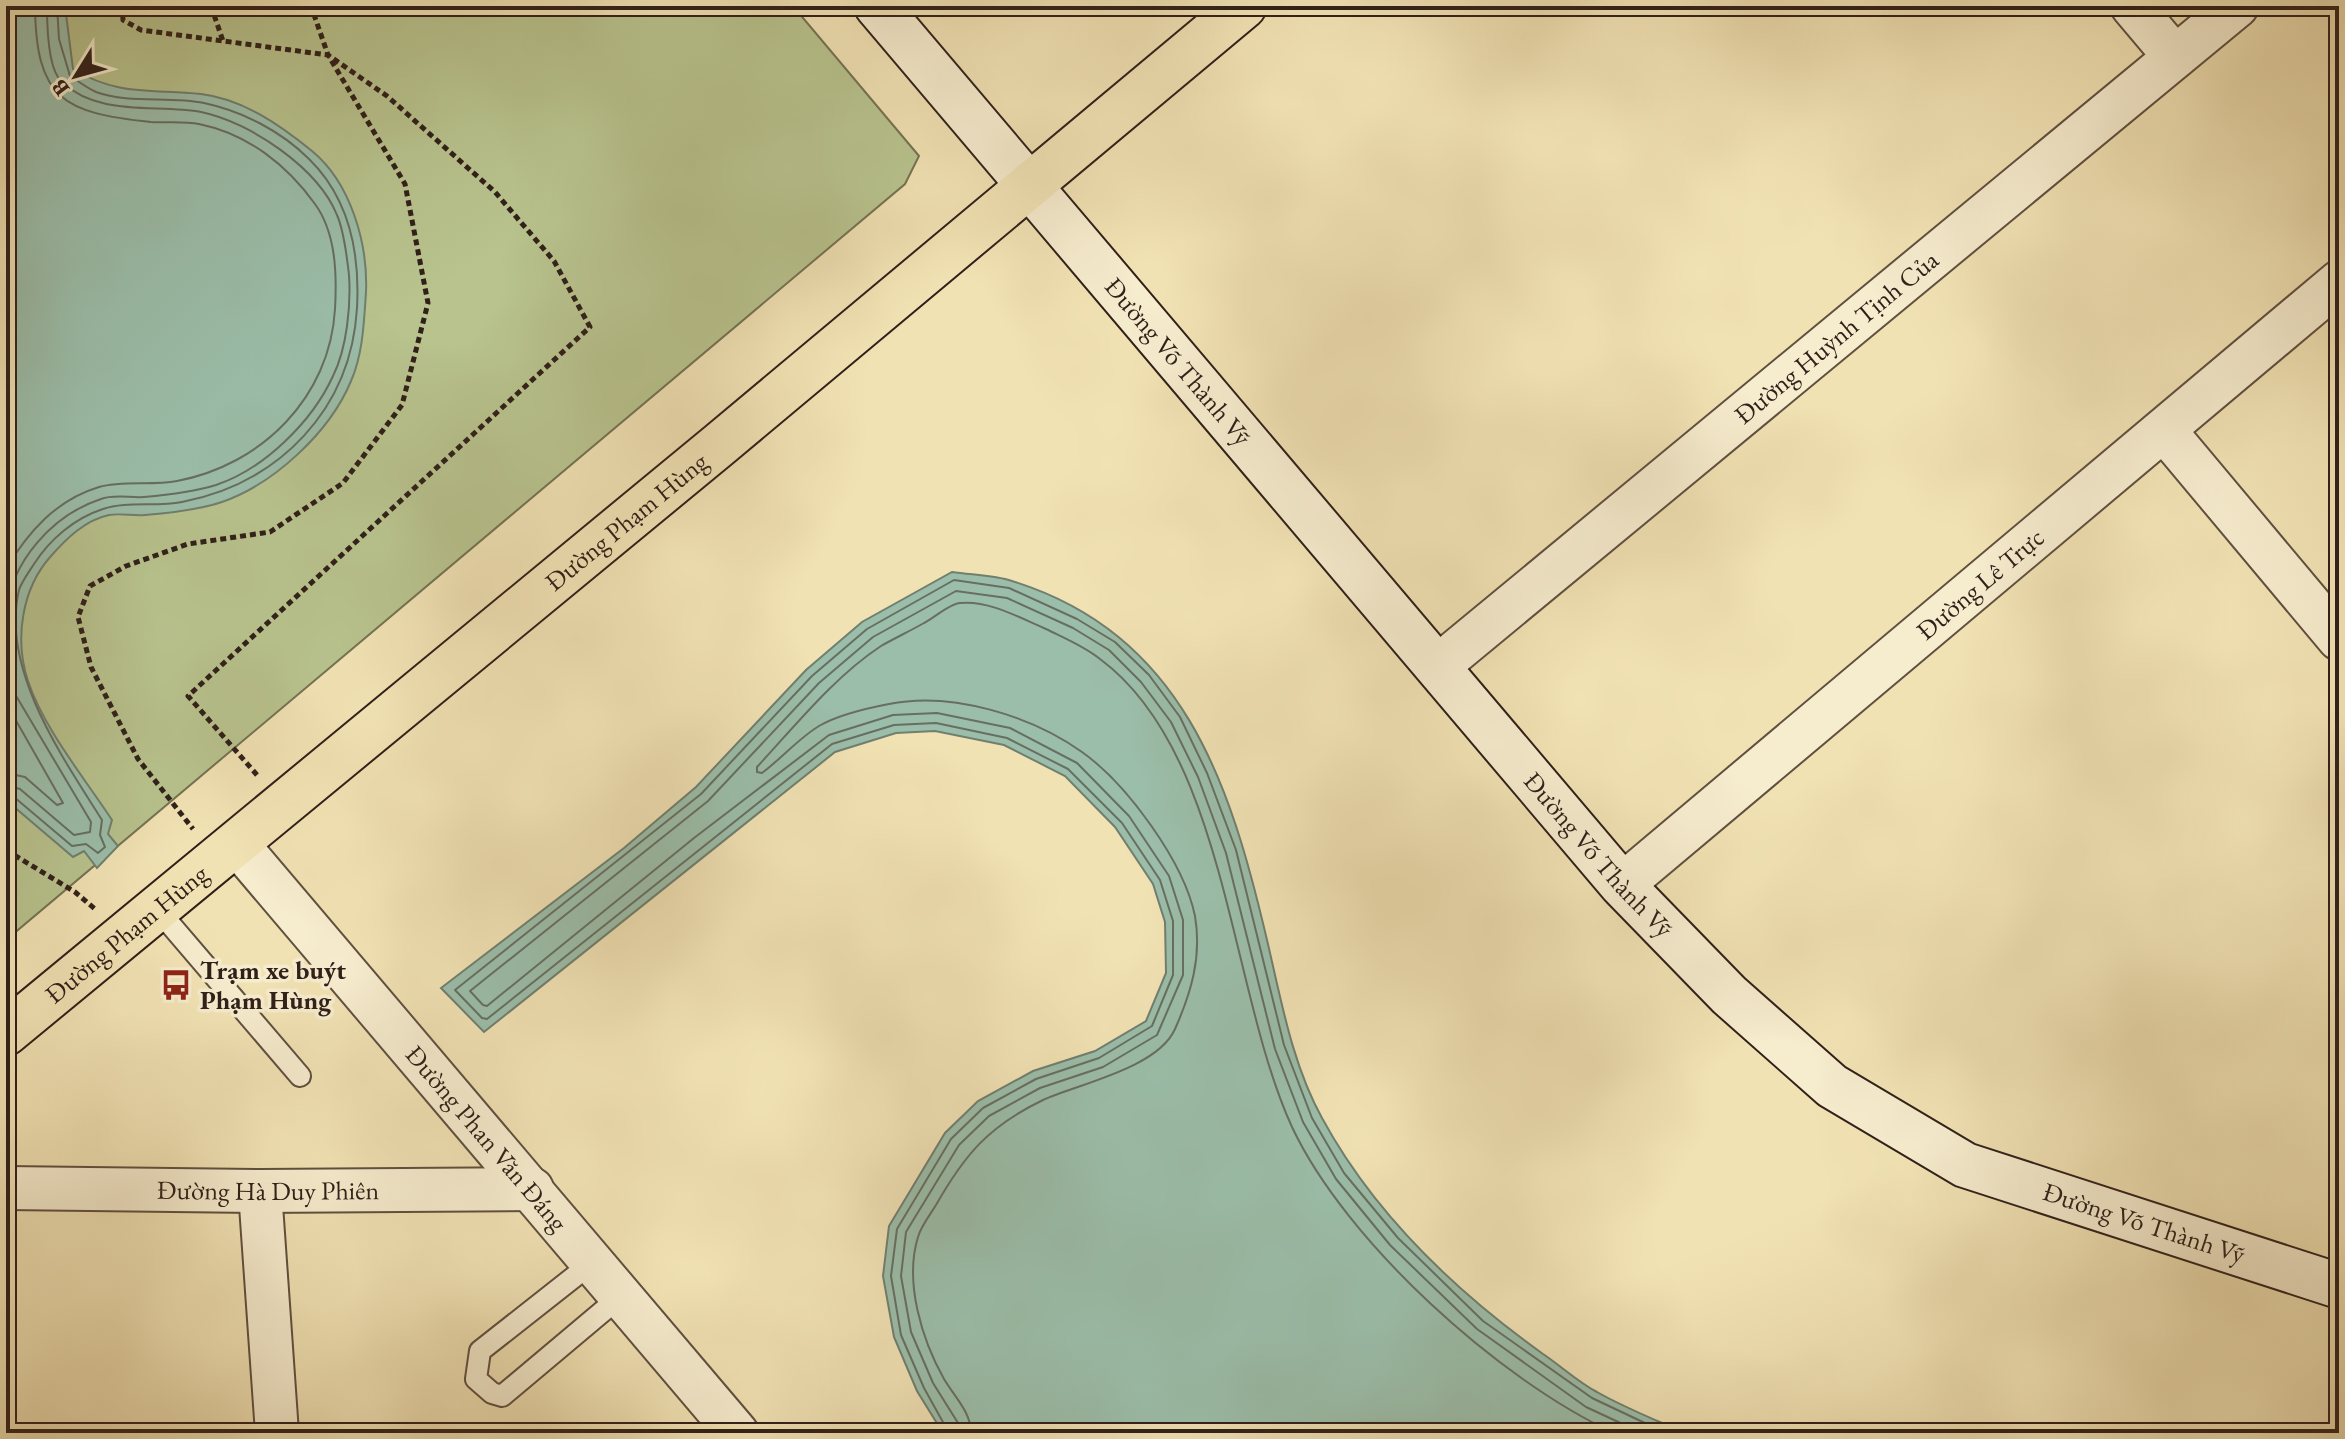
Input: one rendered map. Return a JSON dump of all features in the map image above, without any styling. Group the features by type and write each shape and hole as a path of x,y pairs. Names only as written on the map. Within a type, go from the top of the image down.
{"main road":[{"name":"Đường Phạm Hùng","path":"6,1033 142,922 217,839 283,806 1244,6"}],"street":[{"name":"Đường Võ Thành Vỹ","path":"877,6 1622,885 1729,995 1832,1086 1965,1165 2334,1277"},
{"path":"2132,6 2175,57"},
{"name":"Đường Huỳnh Tịnh Của","path":"1437,667 2237,6"},
{"name":"Đường Lê Trực","path":"1622,885 2339,282"},
{"path":"2164,430 2339,639"},
{"name":"Đường Phan Văn Đáng","path":"217,839 532,1189 737,1433"},
{"name":"Đường Hà Duy Phiên","path":"6,1188 260,1191 532,1189"},
{"path":"260,1191 277,1433"}],"lane":[{"path":"142,922 300,1076"},
{"path":"593,1262 480,1351 476,1379 492,1393 502,1396 621,1296"}],"path":[{"path":"122,6 123,20 141,30 328,55 387,96 495,192 554,261 590,327 188,696 283,806"},
{"path":"211,6 223,41"},
{"path":"217,839 138,759 91,667 78,617 90,586 126,566 188,544 270,532 343,483 402,405 428,303 405,184 328,55 311,6"},
{"path":"6,850 75,892 142,922"}],"green space":[{"path":"6,6 793,6 919,156 905,184 6,940"}],"water":[{"path":"6,6 65,6 73,69 89,78 135,90 201,94 232,101 287,132 326,164 337,180 354,216 364,254 366,292 355,371 329,419 298,454 261,483 222,502 164,513 109,515 92,521 57,550 33,583 21,631 24,665 44,716 112,820 108,834 118,846 97,868 84,851 73,857 6,800"},
{"path":"952,572 1005,579 1071,605 1119,637 1158,676 1190,721 1215,771 1236,825 1252,881 1295,1054 1322,1118 1366,1187 1448,1277 1510,1330 1590,1388 1685,1433 943,1433 917,1391 894,1337 883,1276 889,1226 945,1133 978,1101 1033,1071 1095,1051 1146,1021 1166,973 1165,922 1153,884 1115,827 1065,776 1004,745 935,731 896,733 835,752 484,1032 441,988 624,848 696,787 806,670 862,622"}],"place":[{"name":"Trạm xe buýt Phạm Hùng","path":"176,985"}]}
